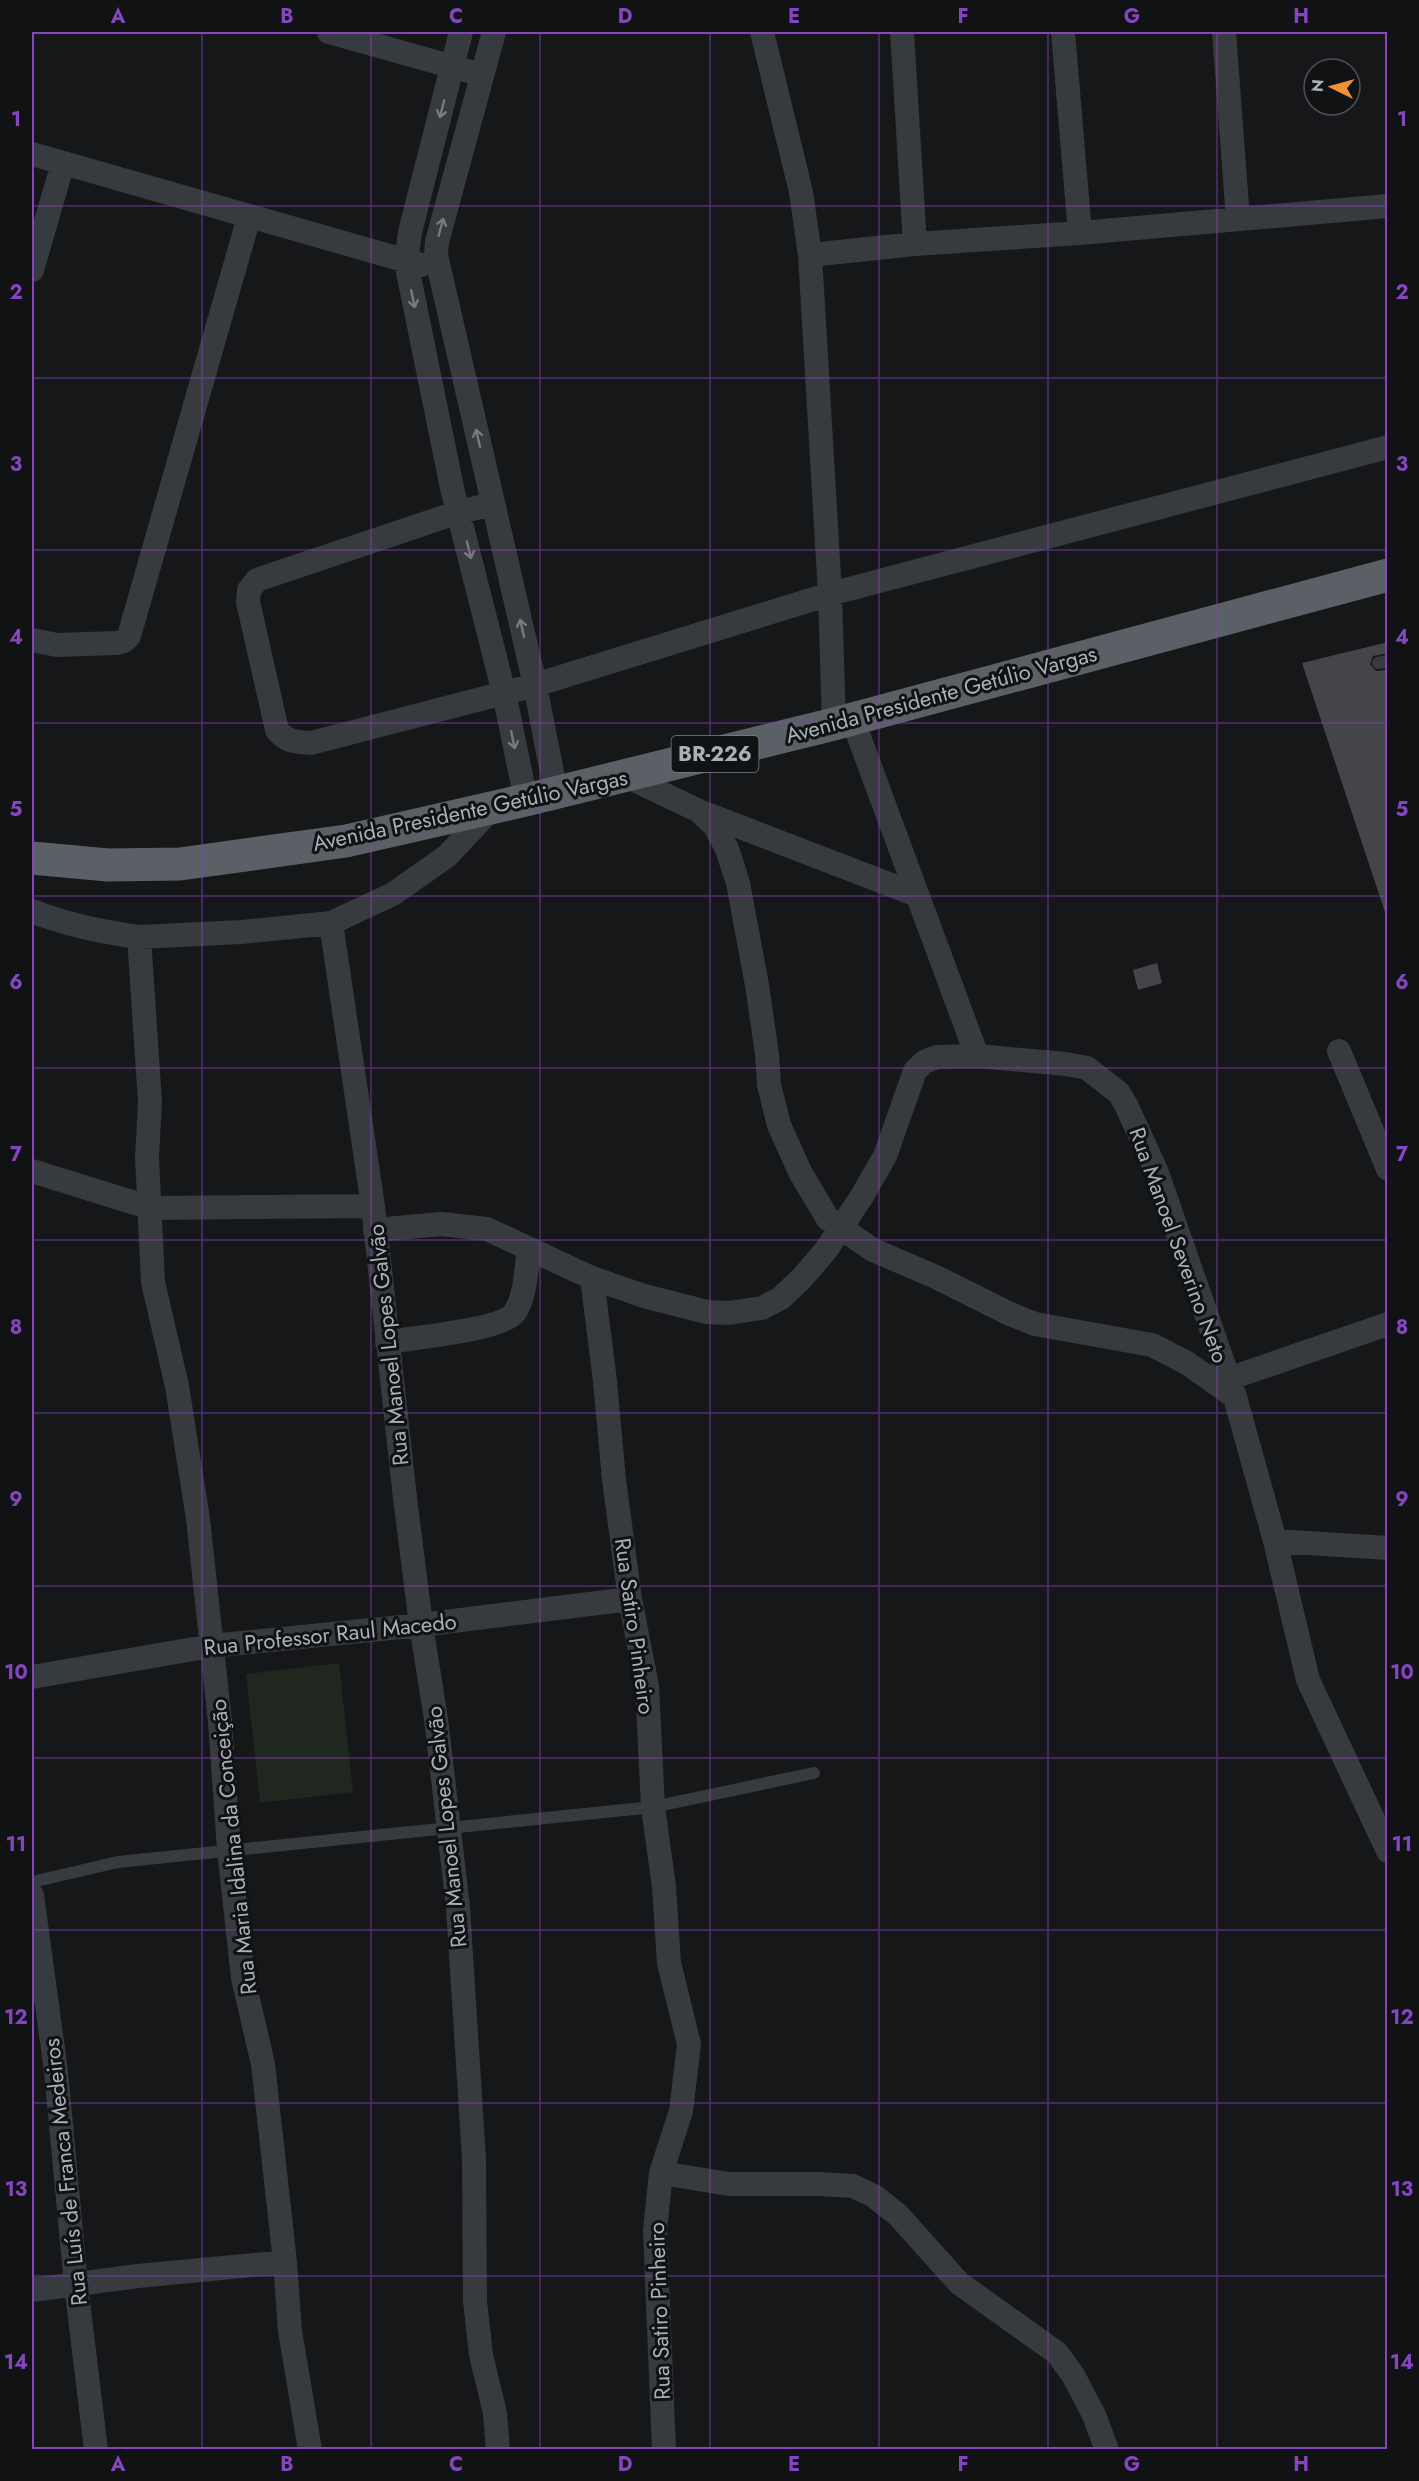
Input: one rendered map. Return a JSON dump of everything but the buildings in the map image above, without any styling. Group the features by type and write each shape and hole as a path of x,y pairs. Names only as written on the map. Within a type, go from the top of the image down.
{"highway":[{"name":"Avenida Presidente Getúlio Vargas","path":"32,858 108,865 180,864 346,841 626,776 843,721 1388,575"}],"street":[{"path":"329,32 482,75"},
{"path":"461,32 410,232 406,262 452,488 504,693 541,796"},
{"path":"494,32 437,242 438,268 535,685 541,796"},
{"path":"762,32 801,192 810,255 830,594 843,721 917,895 977,1056"},
{"path":"902,32 915,244"},
{"path":"1063,32 1080,233"},
{"path":"1224,32 1238,219"},
{"path":"32,154 406,262 438,268"},
{"path":"32,270 63,163"},
{"path":"810,255 915,244 1080,233 1388,207"},
{"path":"32,640 57,645 116,643 124,641 129,636 249,217"},
{"path":"493,504 459,513 257,580 249,590 248,602 277,730 284,739 294,742 311,742 535,685 830,594 1388,447"},
{"path":"626,776 699,811 917,895"},
{"path":"32,911 62,923 90,930 139,937 241,932 331,923 393,894 447,856 494,806"},
{"path":"699,811 715,826 727,849 738,883 764,1031 769,1085 779,1125 816,1201 828,1219 841,1229 873,1250 936,1277 1010,1314 1035,1324 1152,1346 1231,1388 1388,1324"},
{"name":"Rua Manoel Lopes Galvão","path":"331,923 374,1218 421,1624 436,1719 458,1907 474,2159 475,2301 481,2355 495,2413 498,2450"},
{"name":"Rua Maria Idalina da Conceição","path":"139,937 150,1102 147,1157 153,1282 177,1386 198,1519 220,1722 229,1850 243,1978 263,2064 285,2262 290,2331 310,2450"},
{"path":"1340,1051 1388,1169"},
{"name":"Rua Manoel Severino Neto","path":"32,1170 151,1208 374,1218 409,1225 465,1225 502,1234 592,1278 644,1296 698,1310 728,1313 749,1312 781,1298 826,1250 841,1229 885,1156 915,1071 924,1062 937,1057 977,1056 1087,1068 1119,1093 1156,1170 1231,1388 1275,1541 1308,1680 1388,1851"},
{"path":"387,1342 492,1326 507,1320 515,1313 519,1303 529,1249"},
{"name":"Rua Satiro Pinheiro","path":"592,1278 614,1480 630,1599 647,1686 653,1807 664,1887 669,1963 689,2044 681,2111 661,2173 655,2230 664,2450"},
{"path":"1275,1541 1388,1548"},
{"name":"Rua Professor Raul Macedo","path":"32,1677 211,1646 630,1599"},
{"name":"Rua Luís de Franca Medeiros","path":"32,1895 56,2071 76,2285 96,2450"},
{"path":"661,2173 729,2184 853,2186 874,2196 898,2215 959,2283 1057,2353 1073,2375 1094,2415 1107,2450"},
{"path":"32,2290 138,2276 285,2262"}],"lane":[{"path":"32,1882 117,1862 653,1807 814,1773"}],"shaded area":[{"path":"339,1663 353,1792 260,1803 246,1674"}]}
